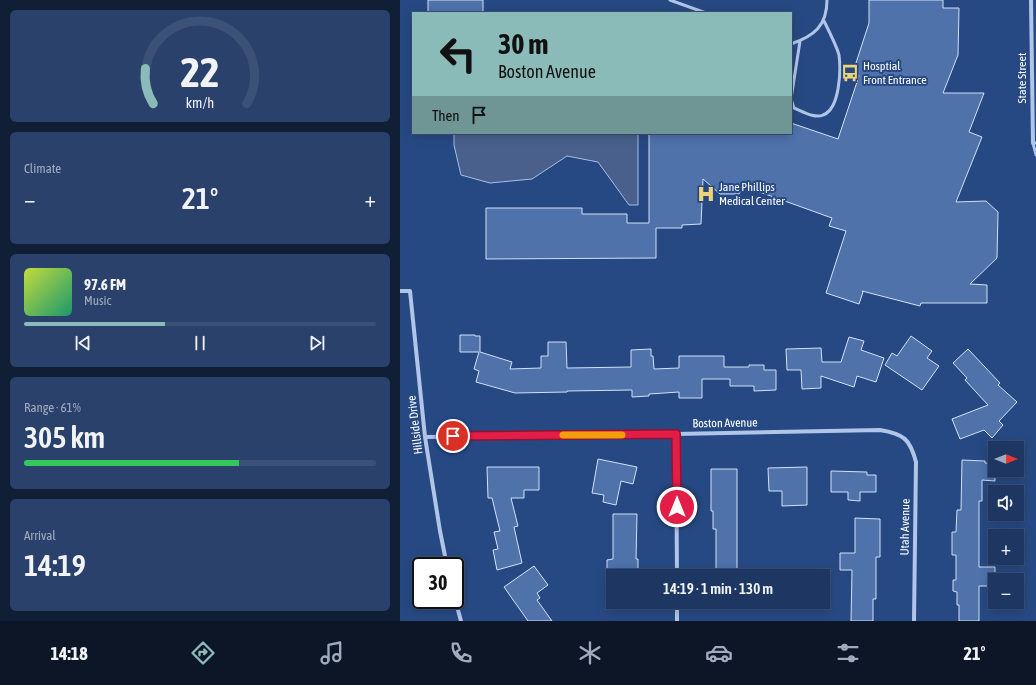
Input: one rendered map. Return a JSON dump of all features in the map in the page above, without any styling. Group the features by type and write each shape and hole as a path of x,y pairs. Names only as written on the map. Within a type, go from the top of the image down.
{"street":[{"name":"State Street","path":"1031,0 1034,143"},
{"name":"Hillside Drive","path":"400,291 410,291 426,437 445,557"},
{"name":"Boston Avenue","path":"426,437 880,430 892,431 904,437"},
{"path":"676,434 677,569"},
{"name":"Utah Avenue","path":"904,437 912,448 916,462 914,621"},
{"path":"458,609 461,621"},
{"path":"677,609 677,621"}],"lane":[{"path":"670,0 703,12"},
{"path":"792,44 809,37 817,30 824,21 827,9 827,0"},
{"path":"792,102 794,108 816,116 823,116 830,111 835,102 838,88 839,54 824,21"},
{"path":"792,93 800,41"},
{"name":"State Street","path":"1034,143 1036,155"}],"water":[{"path":"454,134 638,134 638,205 629,205 598,162 567,156 532,179 490,183 461,175 454,145"}],"building":[{"path":"428,0 483,0 483,12 428,12"},
{"path":"869,0 943,0 943,8 959,8 958,55 943,93 984,93 969,132 982,137 956,202 986,201 998,212 997,258 970,284 987,285 987,303 921,303 920,306 862,291 859,304 826,293 846,231 829,226 832,218 743,186 739,194 720,194 703,179 701,224 682,225 682,228 656,228 656,258 486,259 486,208 582,208 582,214 627,214 627,223 649,223 649,134 792,134 792,123 838,139 859,76 854,69 869,23"},
{"path":"460,335 480,336 480,352 512,362 510,369 541,368 541,356 548,356 548,342 566,342 567,368 631,367 631,350 651,349 654,369 679,368 679,356 724,356 724,367 749,367 749,365 764,365 764,370 776,370 776,390 754,391 754,386 730,386 730,379 702,379 702,398 679,398 679,392 632,397 632,390 515,393 476,382 479,371 474,369 479,352 460,352"},
{"path":"911,336 932,351 927,358 939,366 922,390 885,365 892,353 897,356"},
{"path":"849,337 864,341 861,350 884,358 876,382 857,376 854,387 821,376 821,388 802,389 801,370 787,370 786,349 821,348 822,362 841,362"},
{"path":"968,349 1000,383 998,385 1017,402 999,421 1003,425 992,438 984,430 960,439 952,419 988,405 965,380 967,378 953,363"},
{"path":"598,459 637,467 633,484 621,481 616,505 603,502 604,495 592,493"},
{"path":"962,460 985,461 985,463 988,463 988,477 995,477 995,481 982,480 982,501 979,501 979,567 995,567 995,573 988,573 988,586 979,586 979,621 959,621 957,592 953,591 953,580 956,580 956,555 952,555 952,532 956,532 957,510 961,510"},
{"path":"487,467 539,467 539,490 524,490 524,498 511,498 518,526 514,527 522,563 497,570 493,550 498,549 494,532 500,531 492,498 488,498"},
{"path":"807,467 807,505 782,506 782,491 769,491 768,468"},
{"path":"711,469 737,469 737,569 716,569 716,529 713,529 713,511 711,511"},
{"path":"831,471 867,472 867,475 876,475 876,492 860,492 860,501 848,500 848,492 831,492"},
{"path":"613,514 637,514 636,559 638,559 638,569 607,569 607,560 613,559"},
{"path":"855,518 880,519 880,557 876,557 876,599 873,599 873,621 851,621 852,570 840,570 840,553 855,553"},
{"path":"534,566 548,585 537,593 540,598 537,600 552,621 528,621 504,587"}],"slow traffic":[{"path":"563,435 622,435"}],"place":[{"name":"Hosptial Front Entrance","path":"850,73"},
{"name":"Jane Phillips Medical Center","path":"706,194"}],"route":[{"path":"453,436 676,434 677,507"}]}
